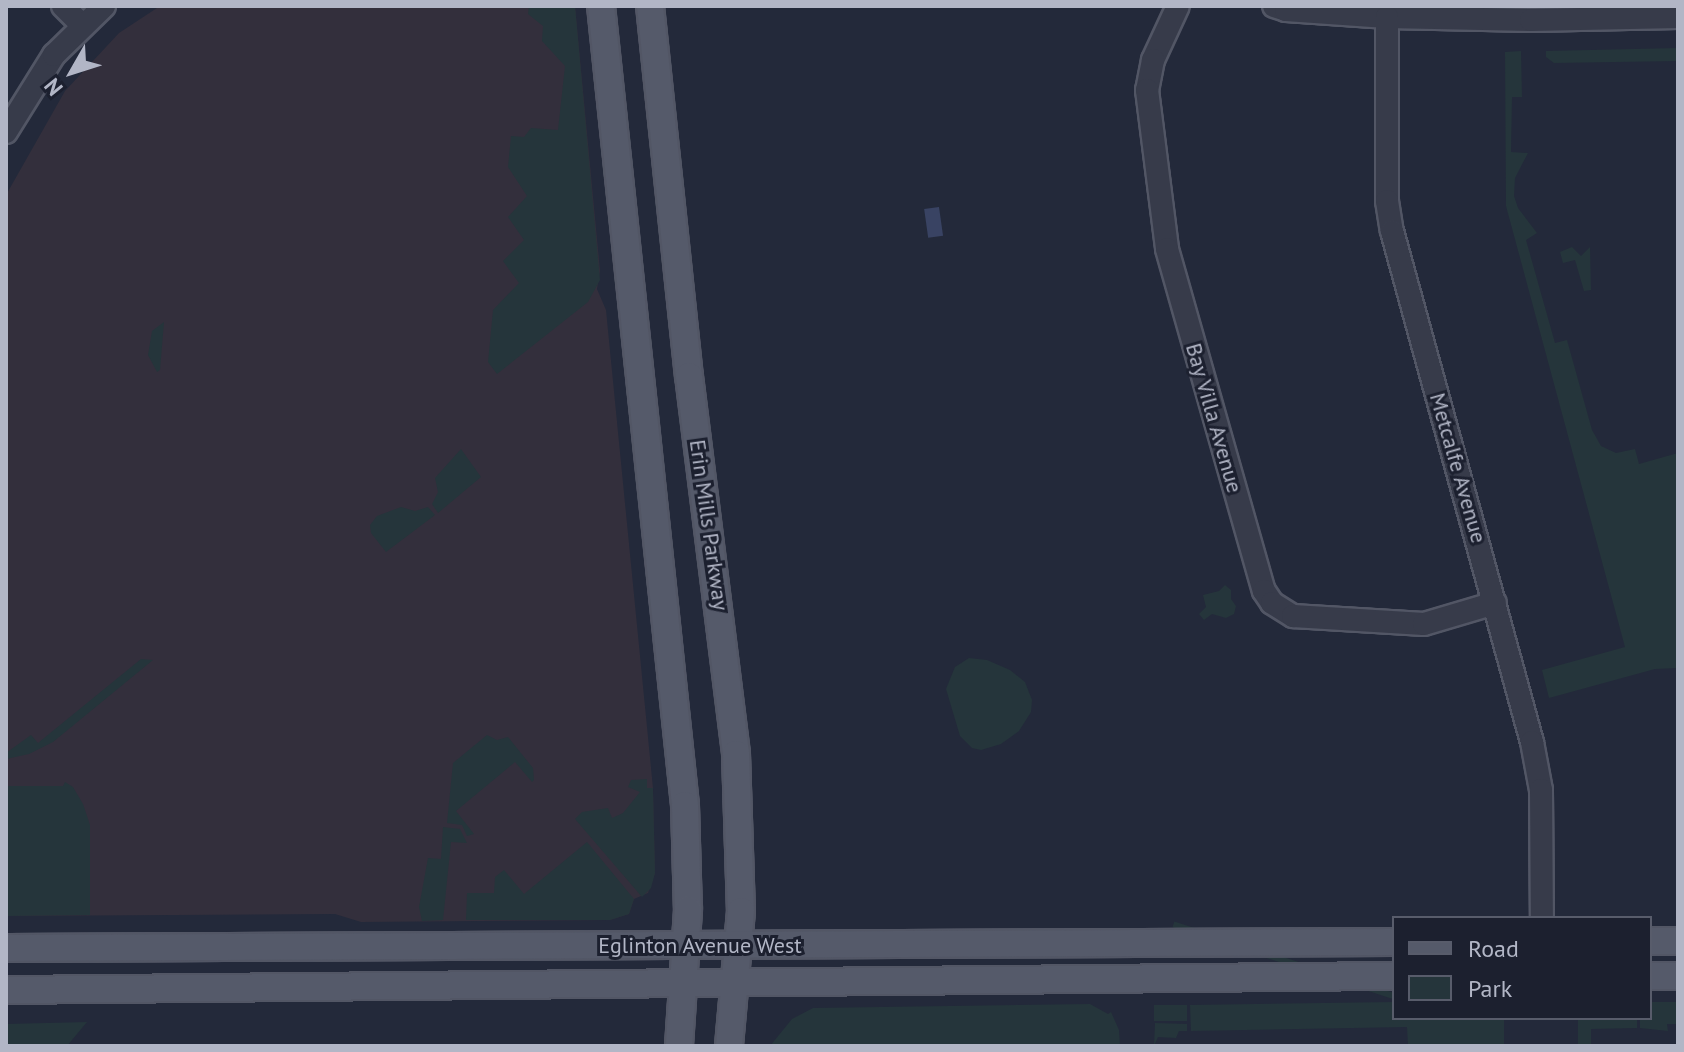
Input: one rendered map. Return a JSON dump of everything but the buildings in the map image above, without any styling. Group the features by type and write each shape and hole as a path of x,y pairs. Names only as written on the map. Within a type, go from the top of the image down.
{"main road":[{"path":"601,6 685,805 685,947 679,1046"},
{"name":"Erin Mills Parkway","path":"650,6 689,376 736,754 741,911 729,1046"},
{"path":"1652,941 1678,941"},
{"name":"Eglinton Avenue West","path":"6,948 1392,942"},
{"name":"Eglinton Avenue West","path":"6,990 1392,976"},
{"path":"1652,976 1678,976"}],"street":[{"path":"63,6 82,25"},
{"path":"6,132 31,87 82,25 104,6"},
{"name":"Bay Villa Avenue","path":"1178,6 1153,60 1147,90 1167,249 1264,591 1272,603 1293,616 1424,624 1495,603"},
{"path":"1274,6 1286,10 1387,17 1530,13 1678,17"},
{"name":"Metcalfe Avenue","path":"1387,17 1387,201 1392,231 1495,603 1541,790 1542,916"}],"shaded area":[{"path":"160,6 575,6 600,271 597,289 606,310 653,788 655,873 648,893 634,899 629,914 610,920 361,922 335,914 6,916 6,195 65,91 119,33"}],"green space":[{"path":"529,6 575,6 600,280 588,302 497,374 488,362 493,310 519,283 503,261 524,240 508,217 527,196 508,167 511,136 524,137 531,128 558,130 565,66 542,41 543,26 528,14"},
{"path":"1678,48 1678,61 1554,63 1546,57 1546,51"},
{"path":"1521,51 1522,97 1512,97 1511,152 1528,153 1515,178 1514,196 1518,208 1537,233 1526,240 1555,343 1567,340 1592,430 1601,446 1616,453 1635,449 1639,464 1678,453 1678,668 1655,669 1549,698 1542,670 1625,647 1506,206 1505,52"},
{"path":"1572,247 1581,256 1590,247 1591,290 1584,291 1575,260 1563,263 1560,252"},
{"path":"164,322 160,370 157,372 148,355 152,331"},
{"path":"461,449 481,477 438,513 432,504 438,492 435,478"},
{"path":"401,507 415,511 428,507 435,515 386,552 371,533 370,525 377,516"},
{"path":"1225,585 1231,590 1231,599 1236,606 1234,614 1226,618 1212,614 1204,620 1199,614 1206,607 1203,595 1219,591"},
{"path":"969,658 987,660 1010,670 1025,682 1032,700 1031,712 1019,731 1001,744 981,750 972,748 960,736 946,689 955,667"},
{"path":"141,659 153,660 53,742 29,754 6,759 6,753 31,735 38,743"},
{"path":"487,735 497,740 508,737 533,768 534,780 532,782 515,762 456,811 474,834 467,836 462,825 447,823 453,763"},
{"path":"647,779 647,788 653,788 655,873 651,888 642,897 575,819 582,812 608,808 612,818 623,813 640,792 628,787 631,780"},
{"path":"65,782 73,787 83,804 90,825 90,915 6,916 6,786 63,786"},
{"path":"443,827 460,829 467,843 451,842 443,920 422,921 419,907 428,858 441,859"},
{"path":"587,842 634,899 629,914 610,920 466,920 467,893 494,893 495,877 504,870 524,894"},
{"path":"1174,922 1392,992 1392,999 1172,927"},
{"path":"1392,1002 1392,1020 1504,1020 1504,1046 1408,1046 1407,1027 1191,1031 1190,1005"},
{"path":"1652,1002 1678,1002 1678,1024 1667,1024 1668,1031 1640,1028 1640,1020 1652,1020"},
{"path":"1090,1004 1108,1014 1111,1012 1119,1030 1120,1046 770,1046 792,1019 813,1008"},
{"path":"1154,1005 1187,1005 1187,1021 1154,1021"},
{"path":"1578,1020 1637,1020 1637,1028 1591,1029 1591,1046 1578,1046"},
{"path":"87,1022 67,1046 6,1046 6,1024"},
{"path":"1155,1023 1187,1024 1187,1031 1179,1031 1176,1038 1158,1037 1154,1046"}],"water":[{"path":"939,207 943,236 928,238 924,209"}]}
